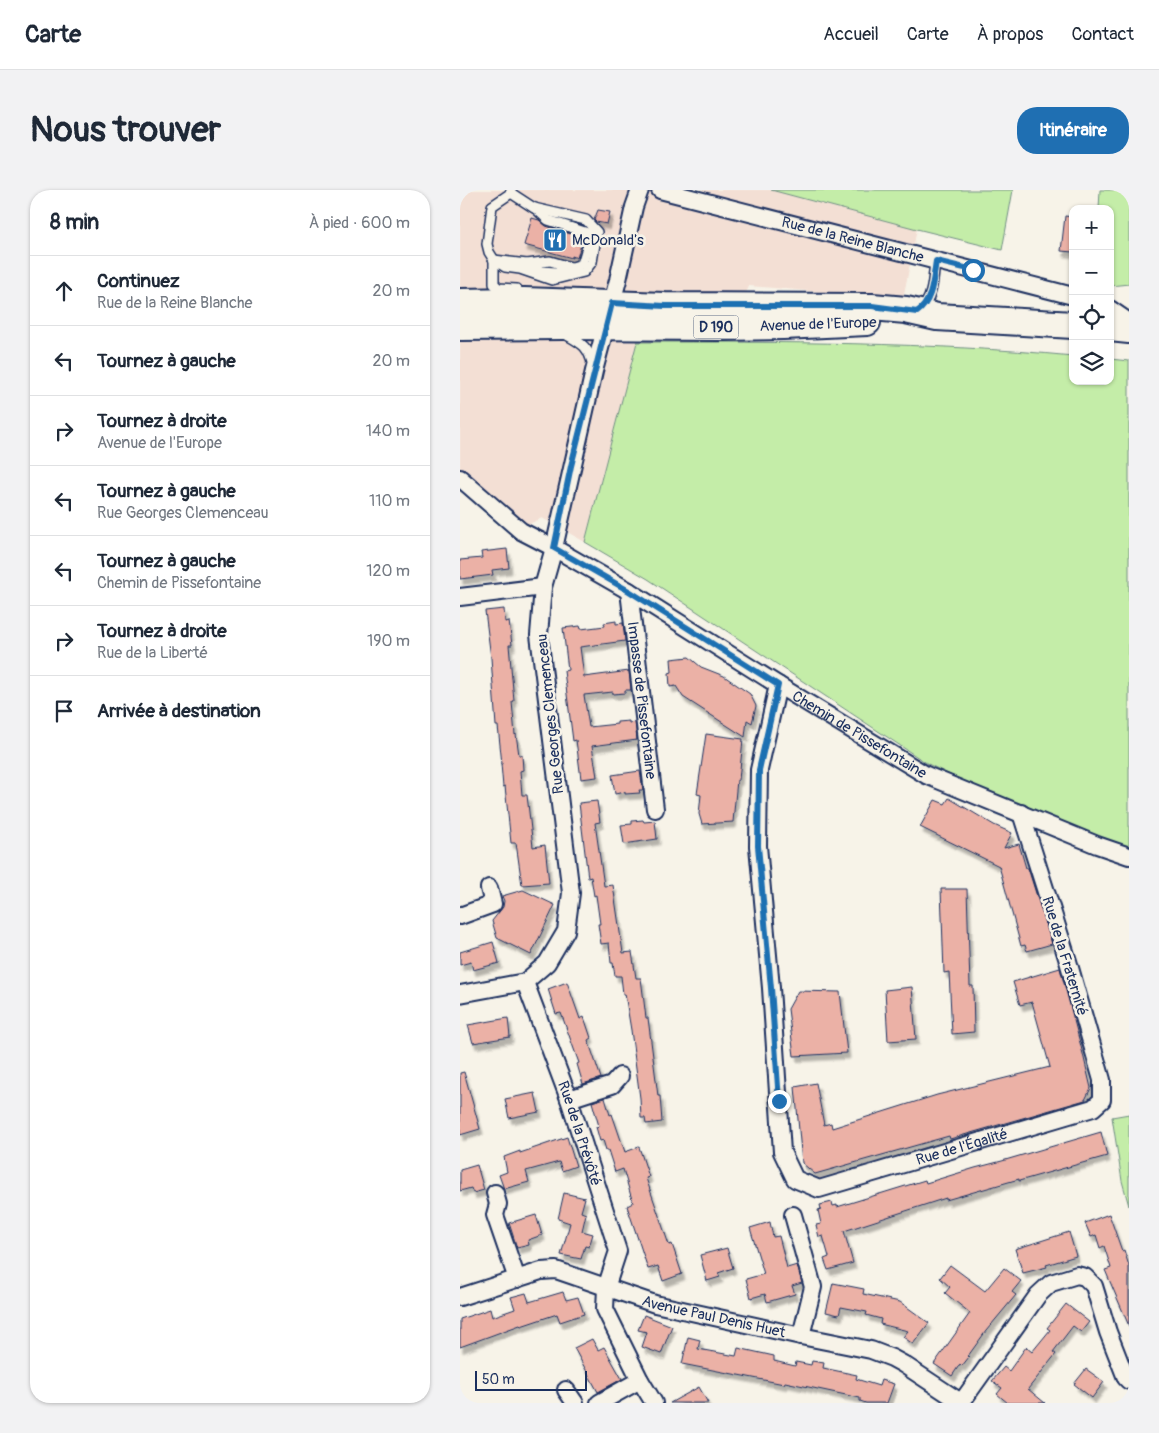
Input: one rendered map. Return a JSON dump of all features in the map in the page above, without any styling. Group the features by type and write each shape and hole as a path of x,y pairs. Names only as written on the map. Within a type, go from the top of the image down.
{"main road":[{"name":"Avenue de l'Europe","path":"460,302 557,298 609,314"},
{"name":"Avenue de l'Europe","path":"460,326 552,326 609,314 665,306 872,306 927,314"},
{"name":"D 190","path":"927,314 1069,325"},
{"path":"1114,328 1129,330"}],"street":[{"name":"Rue Georges Clemenceau","path":"525,982 547,963 566,931 571,892 539,635 543,586 554,548 634,207 640,190"},
{"name":"Rue de la Reine Blanche","path":"660,190 1069,295"},
{"path":"1114,312 1129,322"},
{"name":"Chemin de Pissefontaine","path":"460,478 521,531 629,591 926,775 1129,856"},
{"path":"460,597 543,586"},
{"name":"Impasse de Pissefontaine","path":"629,591 655,809"},
{"name":"Rue de l'Égalité","path":"778,685 759,770 758,846 771,988 782,1152 795,1179 819,1189 1093,1108 1102,1100"},
{"name":"Rue de la Fraternité","path":"1021,813 1068,961 1102,1080 1102,1100"},
{"path":"460,916 493,904 489,888"},
{"path":"460,994 525,982"},
{"name":"Rue de la Prévôté","path":"525,982 568,1100 618,1252 606,1288"},
{"path":"568,1100 612,1085 620,1076"},
{"path":"495,1193 498,1204 495,1215 517,1279"},
{"path":"793,1215 813,1287 801,1336"},
{"name":"Avenue Paul Denis Huet","path":"460,1297 541,1271 556,1270 655,1304 871,1350 892,1358 961,1403"},
{"path":"961,1403 1038,1295 1051,1284 1077,1275 1085,1277 1094,1286 1108,1332 1126,1378 1129,1381"},
{"path":"606,1288 605,1309 640,1380 654,1403"},
{"path":"599,1403 640,1380"}],"lane":[{"path":"494,260 527,264 541,271 556,272 571,268 582,264 591,234 548,220 511,192 492,206 487,244 494,260 505,267 520,269 552,280 584,272 592,262 597,232 586,220 534,208"},
{"path":"494,260 494,284 499,288 525,289"},
{"path":"927,314 926,305 929,299 936,261"},
{"path":"552,326 578,341 589,352 594,371"}],"shaded area":[{"path":"460,190 771,190 917,229 903,299 749,286 726,342 637,342 585,542 542,518 525,526 460,470"}],"green space":[{"path":"771,190 1013,190 1002,250"},
{"path":"1100,190 1129,190 1129,284 1114,286 1114,205 1099,205"},
{"path":"637,342 910,345 1069,356 1069,385 1114,385 1114,359 1129,361 1129,854 1013,806 928,764 648,579 585,542"},
{"path":"1129,1114 1129,1206 1122,1181 1112,1117"}],"building":[{"path":"598,210 610,212 607,224 594,220"},
{"path":"1065,216 1069,216 1069,252 1061,251"},
{"name":"McDonald's","path":"532,218 539,220 546,226 583,238 577,258 524,245"},
{"path":"507,549 509,568 492,570 493,575 460,579 460,560 482,558 481,552"},
{"path":"504,609 505,622 509,621 512,645 509,645 514,701 512,702 515,735 519,755 522,755 523,770 520,771 522,795 527,795 533,847 545,845 549,883 522,885 516,843 511,843 505,786 503,787 498,726 496,726 485,611"},
{"path":"616,621 616,624 623,623 625,641 580,647 584,677 629,671 631,690 625,690 625,693 613,694 613,692 584,695 589,727 617,724 617,722 635,722 637,740 592,746 597,777 581,779 576,740 573,741 564,671 568,670 563,628 580,626 581,629 605,626 604,623"},
{"path":"689,657 701,667 724,676 750,694 756,706 752,723 747,720 745,737 683,697 676,686 670,687 671,659"},
{"path":"706,734 743,739 733,822 702,824 699,814 701,795 697,794"},
{"path":"640,771 643,790 639,790 640,793 625,794 625,792 615,794 612,775"},
{"path":"949,798 994,825 1012,833 1004,848 1019,844 1052,944 1027,951 1025,945 1021,946 999,866 920,827 935,800 945,804"},
{"path":"597,801 600,822 595,823 604,886 613,885 623,953 632,952 636,978 641,978 658,1096 660,1096 662,1122 646,1124 645,1118 641,1118 631,1030 621,976 615,976 613,963 611,963 609,943 601,944 596,895 594,896 591,877 588,878 579,803"},
{"path":"643,820 644,822 655,821 657,839 624,844 621,825"},
{"path":"941,889 967,889 970,986 973,986 974,1032 952,1034 949,972 944,973"},
{"path":"523,890 555,905 531,955 497,938 492,921 503,907 504,901 502,896"},
{"path":"493,942 499,963 473,970 471,962 460,965 460,952"},
{"path":"1060,968 1091,1088 1085,1100 950,1139 949,1136 815,1174 802,1163 795,1087 816,1083 824,1125 831,1123 832,1128 937,1095 1050,1067 1032,1002 1020,1005 1013,982"},
{"path":"567,982 580,1019 584,1017 591,1038 588,1040 601,1078 583,1084 577,1064 579,1063 561,1013 556,1014 548,989"},
{"path":"912,987 916,1039 888,1041 885,990"},
{"path":"798,991 840,992 847,1053 794,1056 788,1009"},
{"path":"508,1018 510,1037 473,1043 468,1025"},
{"path":"464,1072 480,1129 460,1135 460,1073"},
{"path":"535,1093 539,1112 509,1118 505,1099"},
{"path":"605,1098 625,1152 639,1147 649,1177 646,1178 669,1245 672,1244 682,1274 663,1281 658,1266 648,1269 627,1206 633,1203 623,1169 615,1172 608,1150 606,1150 603,1140 600,1141 596,1127 599,1126 592,1102"},
{"path":"1101,1132 1107,1156 946,1200 946,1198 844,1231 853,1263 828,1270 824,1259 829,1257 823,1236 819,1237 816,1225 821,1224 818,1210 821,1209 820,1205 832,1202 833,1206 837,1205 837,1207 925,1180 926,1183"},
{"path":"567,1137 576,1166 562,1171 559,1162 526,1171 529,1182 504,1189 499,1175 507,1172 504,1157"},
{"path":"477,1165 484,1190 473,1193 471,1188 460,1191 460,1170"},
{"path":"564,1193 585,1198 581,1212 586,1214 582,1231 593,1234 589,1247 585,1246 581,1259 561,1255 570,1223 558,1219"},
{"path":"1109,1214 1129,1266 1129,1326 1105,1270 1111,1268 1104,1246 1100,1248 1096,1235 1091,1237 1085,1223"},
{"path":"536,1215 542,1235 528,1240 529,1245 517,1248 509,1223"},
{"path":"770,1222 773,1237 779,1236 787,1268 797,1265 802,1283 792,1286 795,1294 767,1302 765,1294 751,1298 746,1279 764,1274 750,1228"},
{"path":"1069,1232 1076,1256 1046,1265 1047,1267 1023,1273 1015,1249"},
{"path":"727,1248 733,1268 718,1273 720,1277 707,1281 700,1255"},
{"path":"950,1265 985,1291 1004,1268 1021,1281 1012,1292 1016,1295 986,1331 962,1366 960,1364 952,1376 934,1364 970,1313 945,1293 950,1287 940,1278"},
{"path":"833,1283 864,1289 863,1294 900,1302 929,1323 913,1344 903,1337 908,1331 880,1324 881,1319 866,1315 867,1312 841,1307 839,1315 826,1312"},
{"path":"563,1292 566,1300 578,1297 584,1314 560,1322 557,1314 520,1325 460,1347 460,1319 490,1309 492,1317 515,1309 511,1297 526,1293 529,1302"},
{"path":"1066,1304 1089,1322 1081,1332 1073,1326 1053,1352 1056,1354 1028,1389 1045,1403 1008,1403 997,1394 1002,1388 992,1381 1004,1367 1009,1371 1026,1347 1032,1352 1050,1330 1047,1328"},
{"path":"644,1315 672,1326 661,1354 642,1347 647,1332 638,1330"},
{"path":"688,1337 700,1340 698,1349 736,1356 738,1348 774,1356 774,1361 795,1366 796,1362 811,1365 812,1361 824,1363 823,1368 857,1375 856,1379 879,1386 881,1380 894,1384 887,1403 866,1403 860,1401 860,1398 785,1382 784,1384 682,1364"},
{"path":"592,1339 598,1350 604,1347 622,1379 598,1392 574,1348"},
{"path":"1086,1369 1104,1382 1092,1398 1074,1384"},
{"path":"699,1387 708,1403 670,1403"}],"place":[{"name":"McDonald's","path":"555,240"}],"route":[{"path":"779,1101 758,846 759,770 778,685 629,591 554,548 571,466 612,303 665,306 872,306 917,312 926,305 929,299 936,261 973,270"}]}
